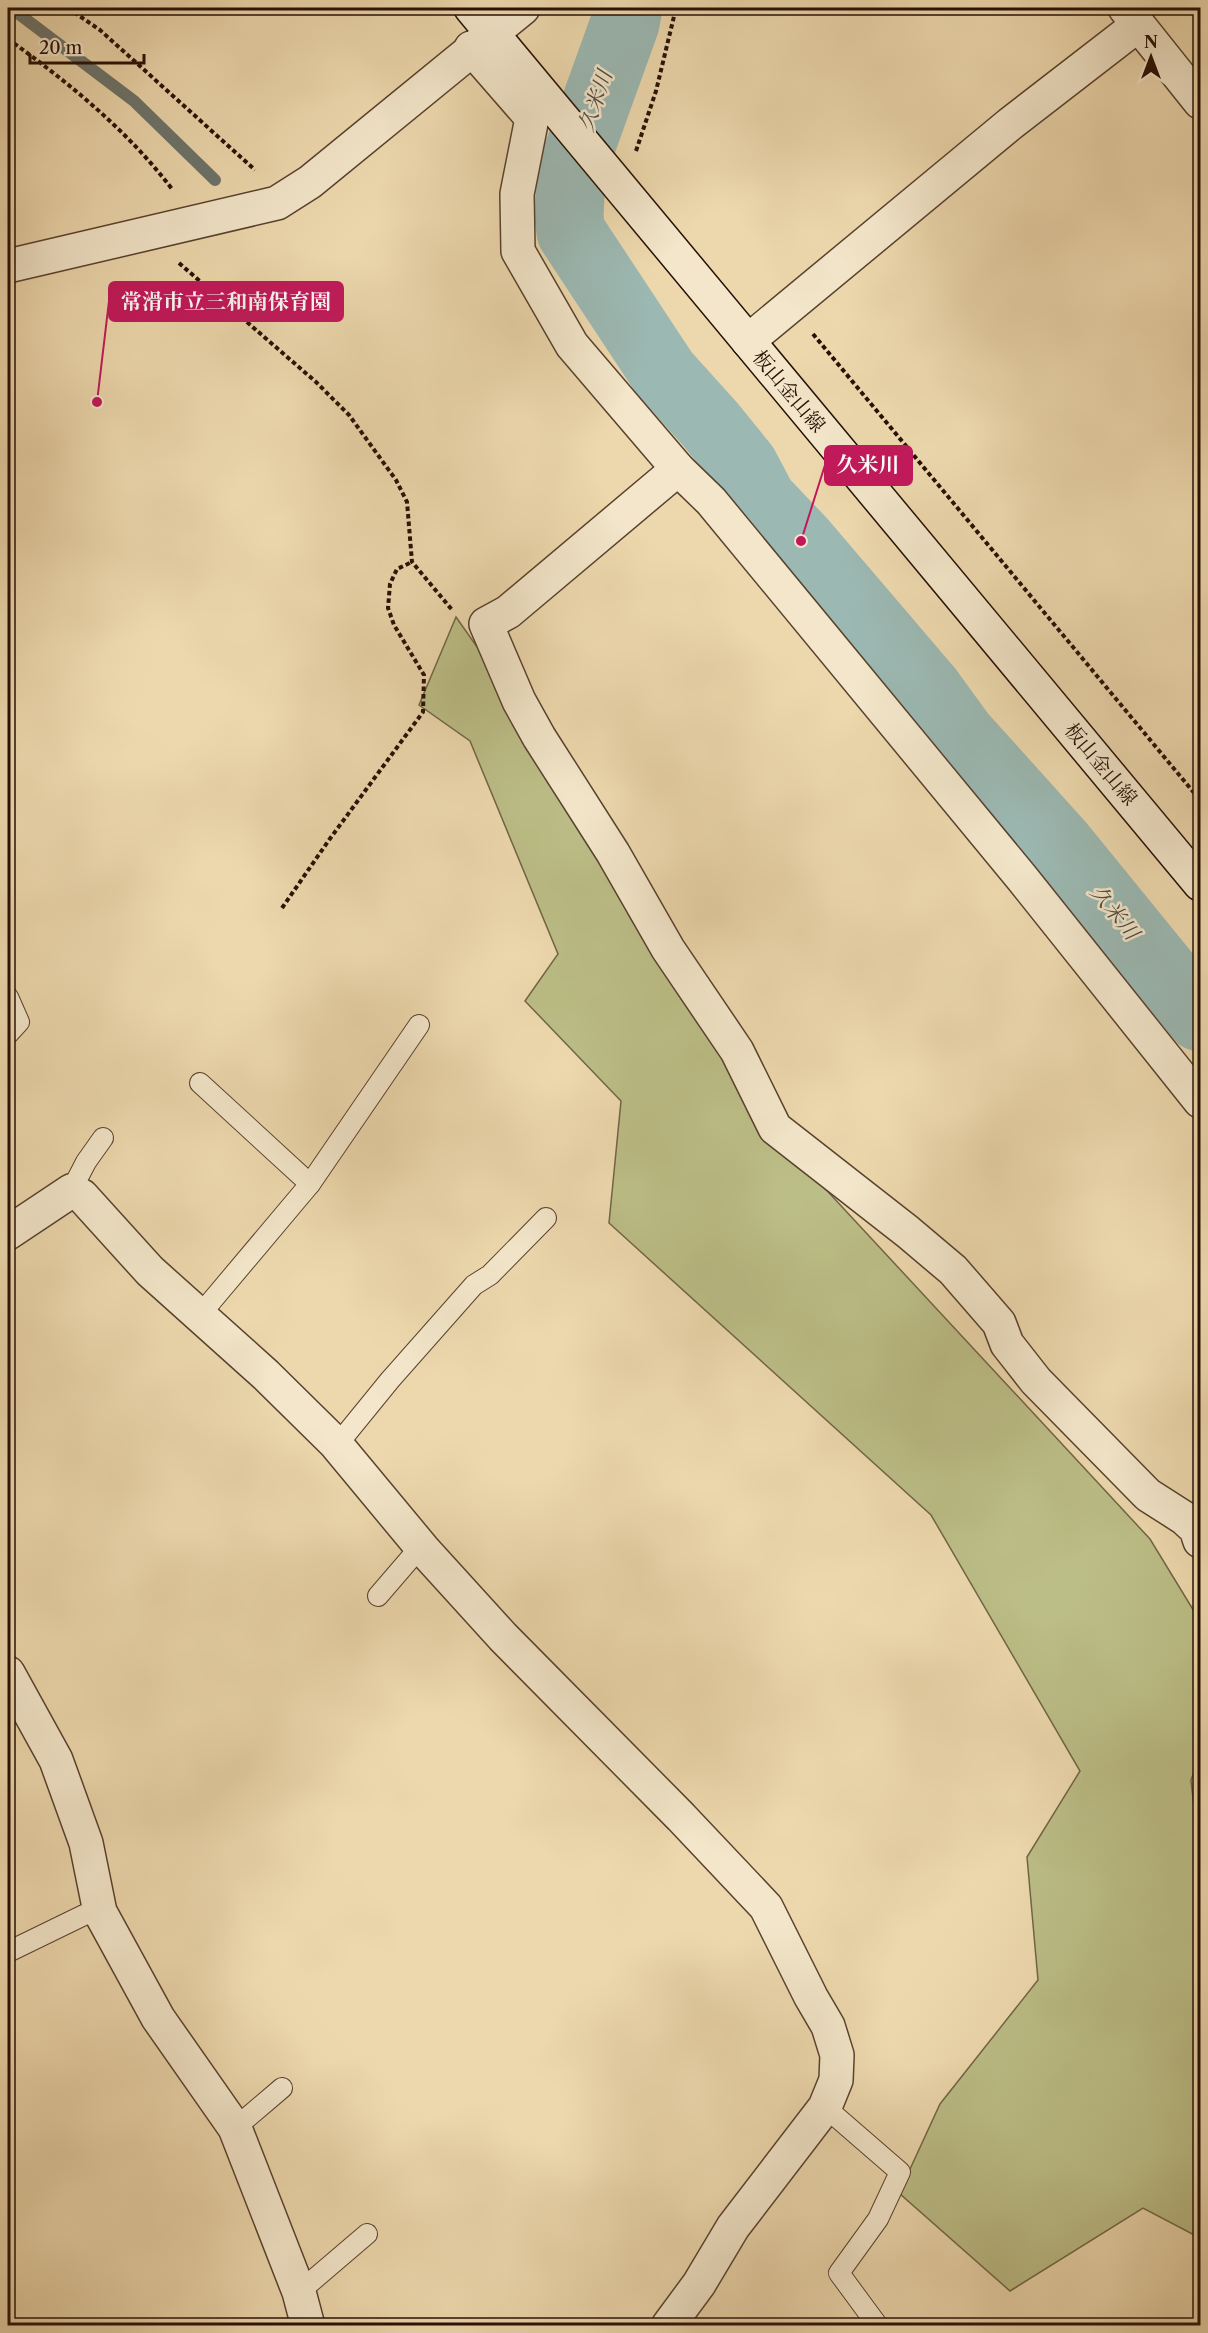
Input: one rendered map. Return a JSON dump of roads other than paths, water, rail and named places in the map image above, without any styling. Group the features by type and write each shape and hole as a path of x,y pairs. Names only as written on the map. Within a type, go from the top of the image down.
{"street":[{"name":"板山金山線","path":"471,8 481,40 614,178 1200,884"},
{"path":"8,266 277,203 310,182 523,8"},
{"path":"748,341 1010,124 1132,16 1200,102"},
{"path":"481,40 532,118 517,194 518,251 572,345 678,469 711,501 1022,878 1200,1101"},
{"path":"678,469 508,612 486,624 519,701 539,737 613,853 668,949 737,1051 775,1128 953,1270 999,1323 1006,1344 1036,1382 1148,1495 1165,1508 1184,1518 1196,1529 1200,1542"},
{"path":"8,1233 71,1191 82,1196 150,1271 266,1375 335,1443 421,1546 502,1637 681,1817 766,1907 828,2026 837,2055 836,2080 825,2107 733,2227 699,2284 668,2325"},
{"path":"8,1673 56,1760 87,1843 100,1912 158,2018 235,2128 299,2292 308,2325"}],"lane":[{"path":"8,997 19,1022 8,1034"},
{"path":"199,1316 310,1184 419,1025"},
{"path":"200,1083 310,1184"},
{"path":"71,1191 103,1138"},
{"path":"335,1443 342,1439 390,1380 474,1285 490,1275 546,1218"},
{"path":"378,1596 421,1546"},
{"path":"8,1952 84,1915 100,1912"},
{"path":"235,2128 282,2088"},
{"path":"825,2107 900,2172 878,2219 839,2273 878,2325"},
{"path":"299,2292 367,2234"}],"waterway":[{"path":"11,8 134,101 215,180"},
{"name":"久米川","path":"628,8 625,23 571,173 569,217 571,232 664,373 744,466 762,500 801,541 929,691 961,735 1060,845 1200,1017"}],"place":[{"name":"常滑市立三和南保育園","path":"97,402"},
{"name":"久米川","path":"801,541"}]}
